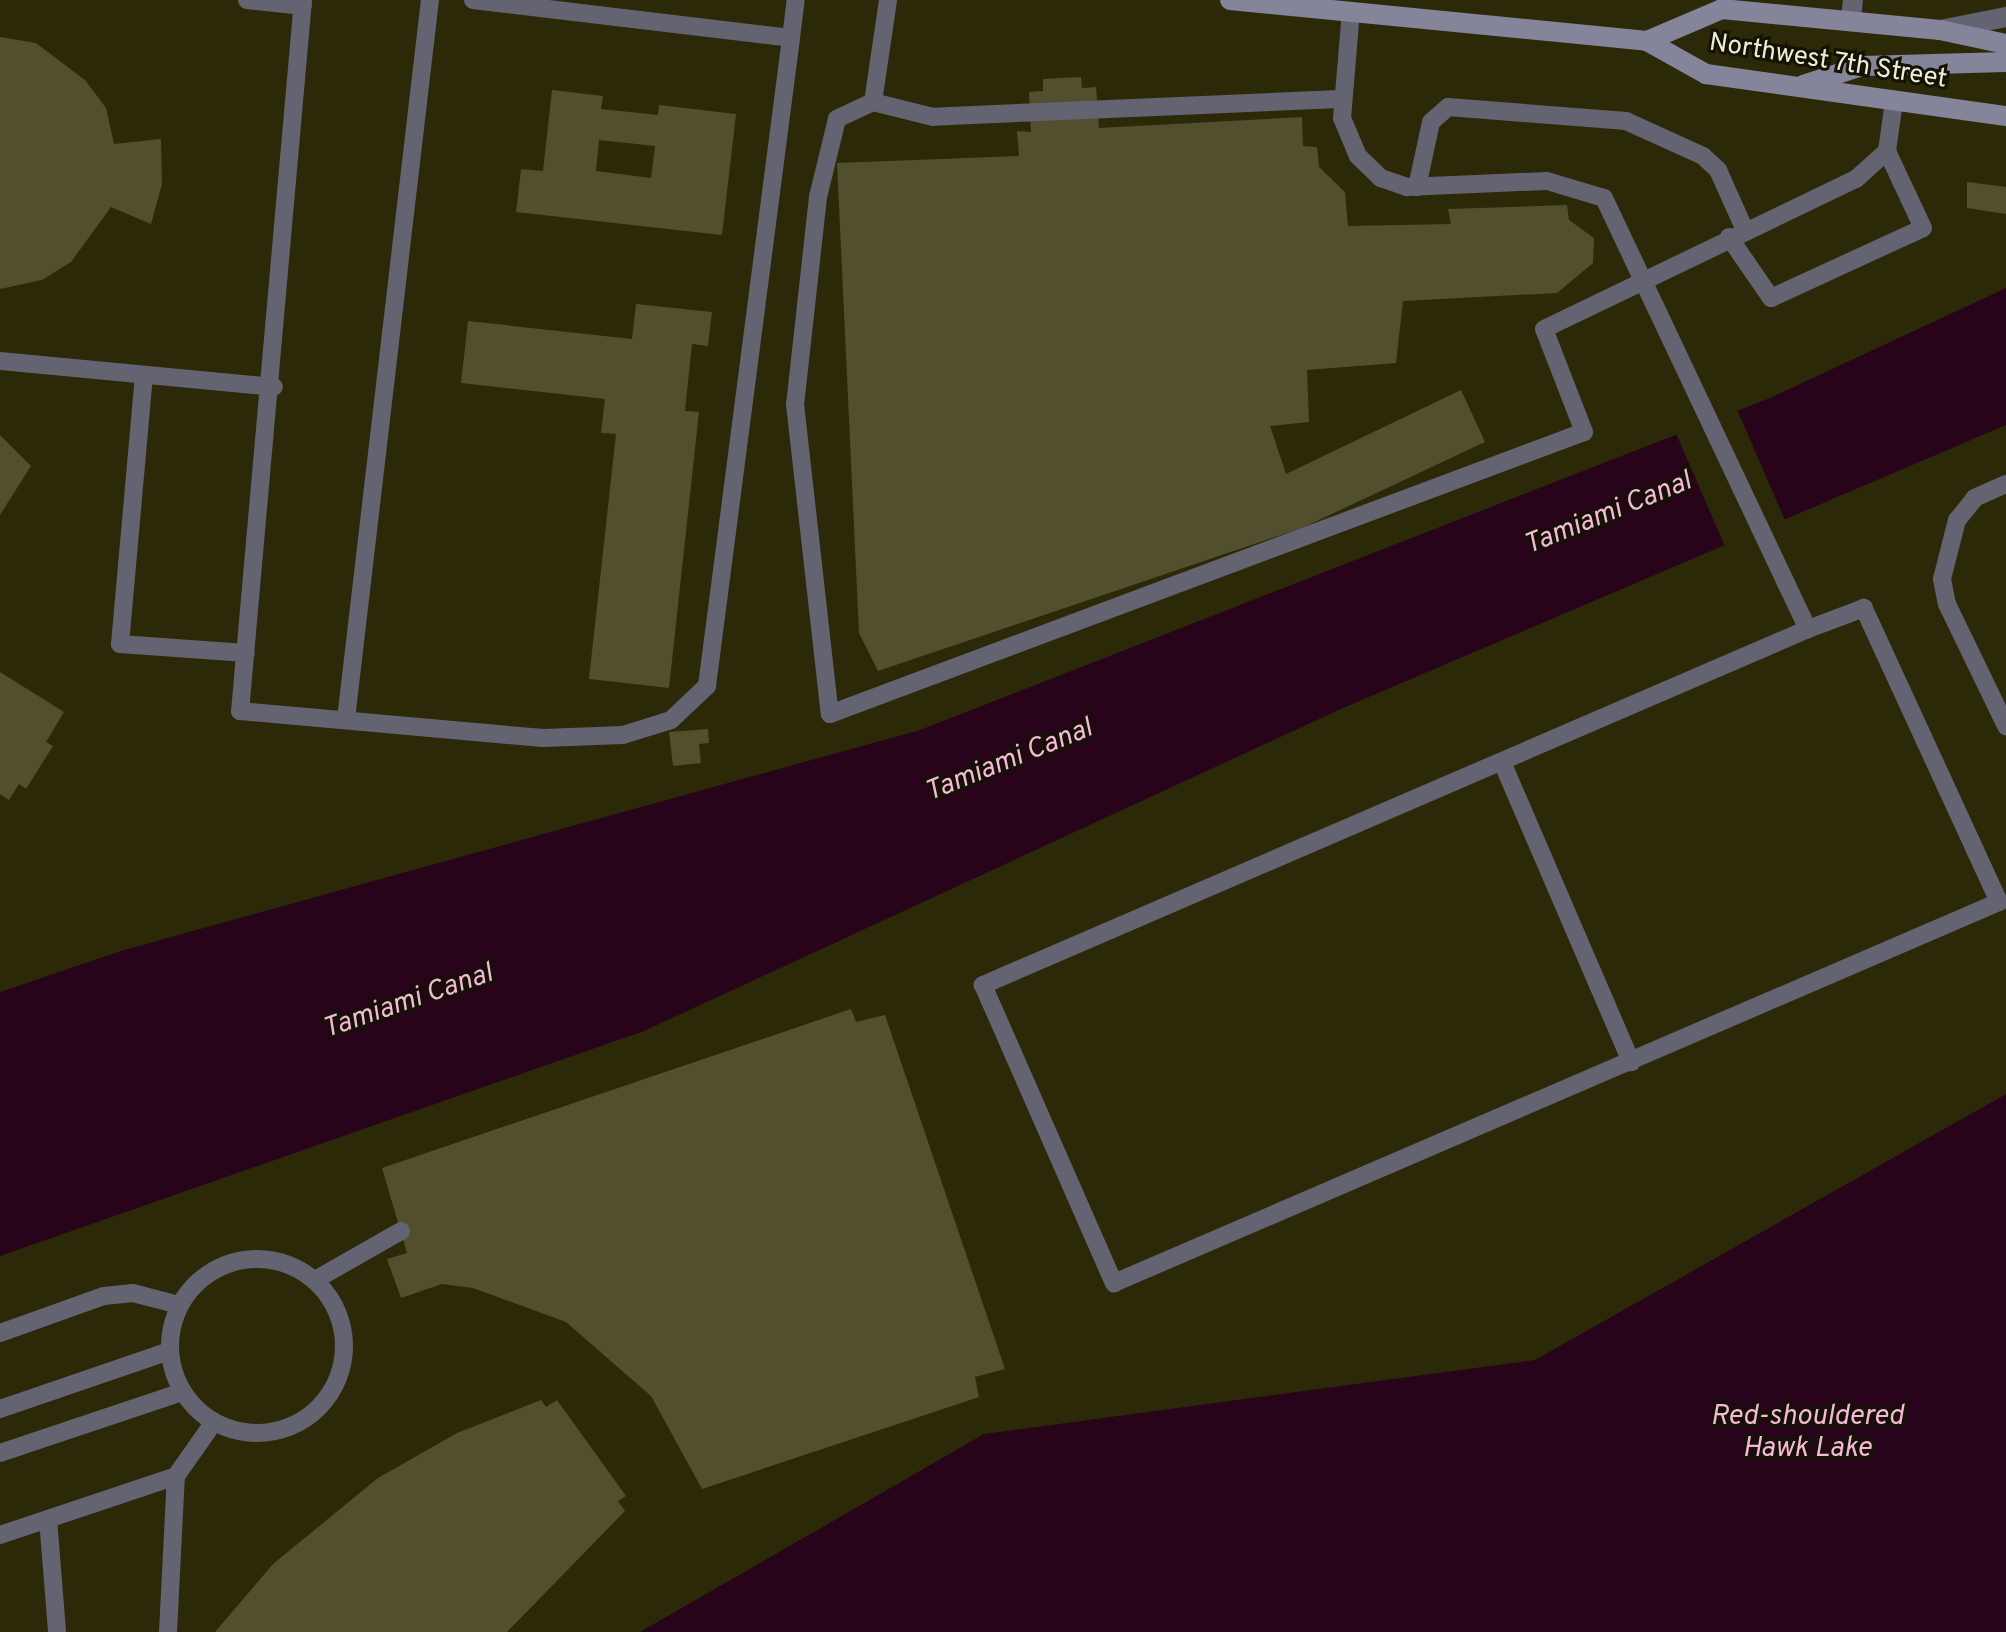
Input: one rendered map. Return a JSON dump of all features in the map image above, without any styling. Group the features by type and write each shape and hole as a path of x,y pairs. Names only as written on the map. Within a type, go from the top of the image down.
{"main road":[{"name":"Northwest 7th Street","path":"1230,0 1352,5 1647,41 1706,74 2006,116"},
{"name":"Northwest 7th Street","path":"1647,41 1722,9 1852,10 2006,44"},
{"path":"1795,88 1862,66 2006,62"}],"street":[{"path":"1940,30 2006,17"}],"lane":[{"path":"247,0 303,3 274,387 240,711 543,738 623,735 671,720 707,686 796,0"},
{"path":"346,719 430,0"},
{"path":"473,0 791,38"},
{"path":"873,102 888,0"},
{"path":"1352,5 1339,99 1358,156 1381,178 1417,187 1547,181 1592,189 1612,208 1649,282 1762,542 1808,629"},
{"path":"1339,99 933,117 873,102 837,119 818,197 795,404 830,714 1584,432 1544,329 1649,282 1737,233 1856,179 1887,151"},
{"path":"1417,187 1431,122 1448,107 1626,121 1660,130 1718,170 1737,233 1771,298 1923,228 1887,151 1894,101"},
{"path":"0,361 274,387"},
{"path":"144,375 120,644 246,653"},
{"path":"2006,484 1975,498 1957,520 1942,579 2006,726"},
{"path":"1864,608 1999,902 1114,1283 983,985 1808,629 1864,608"},
{"path":"1502,762 1631,1062"},
{"path":"315,1280 401,1231"},
{"path":"267,1258 315,1280 344,1328 336,1384 320,1407 270,1433 214,1422 182,1392 169,1351 179,1305 216,1268 241,1260 267,1258"},
{"path":"0,1333 104,1296 133,1293 179,1305"},
{"path":"0,1409 169,1351"},
{"path":"0,1453 182,1392"},
{"path":"168,1632 176,1476 214,1422"},
{"path":"0,1535 176,1476"},
{"path":"48,1519 57,1632"}],"water":[{"name":"Tamiami Canal","path":"2006,288 2006,425 1343,708 644,1031 0,1256 0,992 124,950 920,730 1770,398"},
{"name":"Red-shouldered Hawk Lake","path":"2006,1094 2006,1632 640,1632 984,1434 1535,1360"}],"pier":[{"path":"1736,407 1787,525 1727,551 1675,431"}],"building":[{"path":"0,37 36,43 85,80 106,108 114,144 161,139 162,184 151,224 111,207 71,262 42,280 0,289"},
{"path":"1081,77 1082,88 1096,87 1099,128 1302,117 1303,146 1317,147 1319,167 1345,192 1348,226 1451,224 1448,209 1567,205 1569,220 1594,238 1593,263 1557,293 1403,301 1396,363 1307,370 1309,422 1270,426 1286,474 1461,390 1485,442 1302,528 878,671 859,633 837,163 1019,156 1017,131 1031,132 1029,92 1043,91 1043,79"},
{"path":"552,90 603,96 601,109 658,115 659,105 736,114 722,235 516,212 521,169 543,171","holes":["599,140 655,146 651,178 596,171"]},
{"path":"1967,182 2006,187 2006,214 1967,208"},
{"path":"636,304 712,312 708,346 692,344 685,411 699,412 669,688 589,679 616,434 601,433 605,399 461,383 468,321 632,339"},
{"path":"0,435 31,466 0,515"},
{"path":"0,672 64,712 46,742 53,746 26,789 19,784 9,800 0,794"},
{"path":"708,729 709,743 699,744 701,763 673,766 669,732"},
{"path":"851,1009 856,1022 885,1015 1005,1369 975,1377 979,1397 702,1489 651,1396 566,1322 473,1288 442,1284 401,1298 387,1259 407,1253 382,1168"},
{"path":"541,1400 546,1407 557,1400 626,1496 618,1501 625,1511 507,1632 215,1632 273,1564 378,1478 457,1433"}]}
